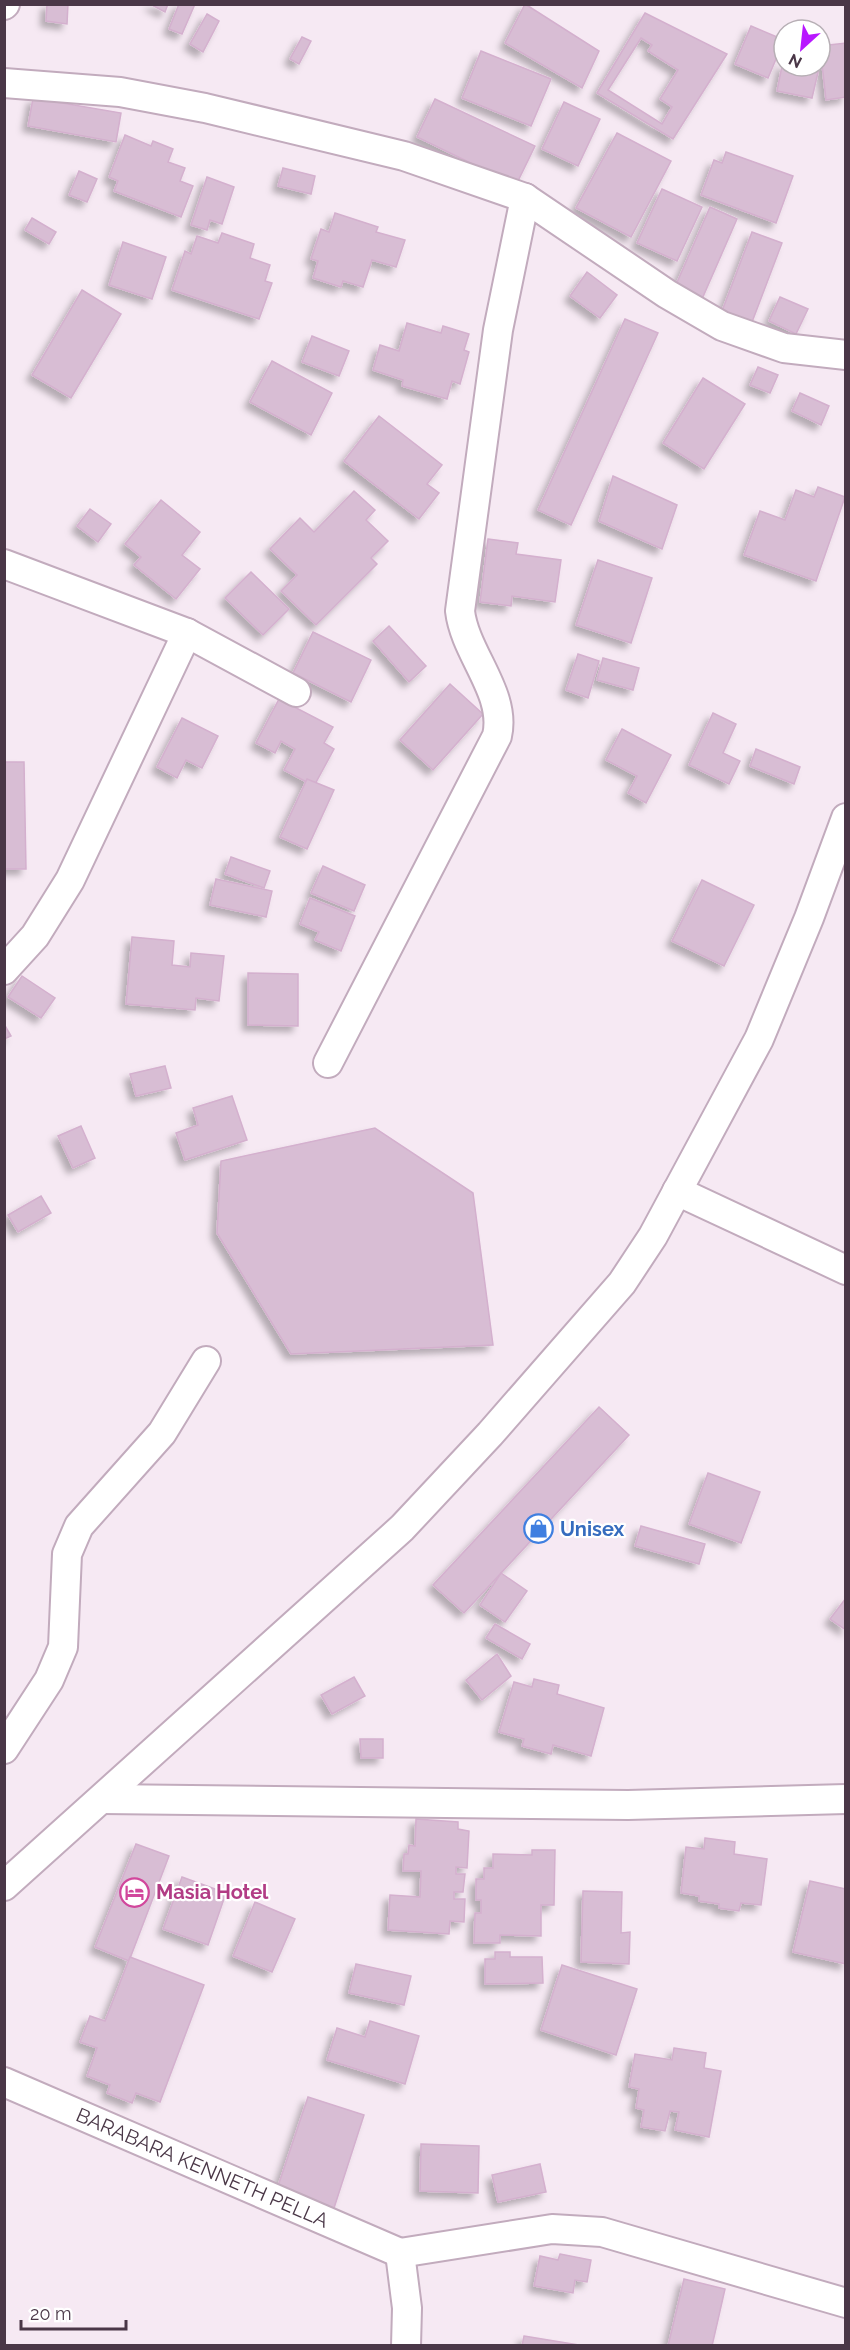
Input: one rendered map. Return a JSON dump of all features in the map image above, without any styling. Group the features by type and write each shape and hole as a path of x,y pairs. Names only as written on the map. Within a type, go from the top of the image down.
{"street":[{"path":"4,83 120,92 206,108 404,156 525,198 667,294 722,326 784,348 846,355"},
{"path":"328,1062 497,736 501,720 496,702 462,627 460,611 498,330 525,198"},
{"path":"4,564 187,633 296,692"},
{"path":"4,970 36,936 70,880 187,633"},
{"path":"4,1886 402,1528 490,1434 622,1283 653,1236 759,1039 809,918 846,818"},
{"path":"677,1191 846,1270"},
{"path":"4,1749 48,1680 63,1647 67,1554 79,1526 162,1432 206,1361"},
{"path":"103,1799 628,1805 846,1799"},
{"name":"BARABARA KENNETH PELLA","path":"4,2082 400,2253"},
{"path":"406,2346 407,2308 400,2253 552,2229 602,2232 846,2303"}],"building":[{"path":"47,4 68,4 67,24 46,21"},
{"path":"150,4 168,4 165,12"},
{"path":"179,4 195,4 182,34 169,29"},
{"path":"525,4 599,51 582,88 505,43"},
{"path":"645,13 727,54 673,139 597,93","holes":["641,38 652,45 648,51 678,70 660,99 672,107 662,124 608,90"]},
{"path":"207,14 219,21 203,52 190,44"},
{"path":"751,26 772,35 772,68 768,78 735,64"},
{"path":"302,37 311,41 299,64 290,59"},
{"path":"846,43 846,97 826,100 824,78 832,78 832,45"},
{"path":"481,51 551,79 531,126 462,98"},
{"path":"780,78 817,78 812,98 777,91"},
{"path":"33,98 121,113 116,142 28,126"},
{"path":"435,99 535,146 516,185 417,137"},
{"path":"564,102 600,119 578,166 542,149"},
{"path":"617,133 671,161 631,237 576,208"},
{"path":"125,135 151,146 153,141 173,149 168,162 185,168 180,181 193,186 181,217 114,191 118,181 109,177"},
{"path":"726,152 793,176 776,223 701,195 714,160 722,163"},
{"path":"283,168 315,176 311,194 278,186"},
{"path":"79,171 97,179 87,202 69,195"},
{"path":"207,177 234,187 222,224 210,220 207,230 191,225"},
{"path":"662,189 702,207 677,261 637,243"},
{"path":"710,207 737,219 702,299 675,287"},
{"path":"335,213 378,227 376,232 405,240 396,267 372,260 363,287 343,281 341,287 313,278 318,261 311,259 321,229 329,232"},
{"path":"32,218 56,232 49,244 25,230"},
{"path":"752,232 782,243 752,322 722,311"},
{"path":"222,233 254,244 250,258 270,265 265,281 272,283 259,319 172,290 185,251 191,254 197,236 218,243"},
{"path":"123,242 166,257 152,299 109,285"},
{"path":"587,272 617,295 600,318 570,296"},
{"path":"82,290 121,314 71,398 32,375"},
{"path":"780,297 808,309 796,334 769,321"},
{"path":"625,319 658,333 571,525 538,510"},
{"path":"407,323 441,333 443,326 469,334 464,350 469,352 460,384 452,381 447,399 402,386 403,380 373,370 380,345 399,351"},
{"path":"312,336 349,351 339,376 302,362"},
{"path":"272,361 332,393 311,435 250,402"},
{"path":"758,367 778,375 770,393 750,385"},
{"path":"703,378 745,404 704,469 663,443"},
{"path":"800,393 829,406 821,425 792,411"},
{"path":"379,416 442,465 427,484 439,493 419,519 344,461"},
{"path":"613,476 677,505 662,549 599,521"},
{"path":"818,487 845,497 816,581 744,555 760,511 785,520 796,490 814,497"},
{"path":"354,491 375,510 366,520 388,541 371,558 377,564 316,625 281,591 297,575 270,549 300,518 314,532"},
{"path":"161,500 200,532 182,555 200,569 176,599 134,565 141,557 125,544"},
{"path":"90,509 111,524 98,542 77,526"},
{"path":"488,539 518,543 516,554 561,560 555,602 512,596 511,606 480,602"},
{"path":"598,560 652,578 631,643 576,625"},
{"path":"251,572 289,609 263,635 225,598"},
{"path":"389,626 426,666 409,682 373,641"},
{"path":"313,632 371,660 351,702 293,673"},
{"path":"578,654 599,661 588,698 566,690"},
{"path":"603,658 639,668 633,690 597,680"},
{"path":"450,684 483,714 433,770 400,740"},
{"path":"279,699 333,727 324,743 334,749 314,786 284,770 295,749 281,741 275,753 256,743"},
{"path":"713,713 736,724 723,753 740,761 729,784 689,765"},
{"path":"182,718 218,736 202,768 186,760 177,778 157,767"},
{"path":"622,729 671,755 646,803 628,793 637,776 606,760"},
{"path":"756,749 800,767 794,784 750,766"},
{"path":"4,762 24,762 26,869 4,869"},
{"path":"307,779 334,790 307,849 280,837"},
{"path":"231,857 270,871 264,888 225,874"},
{"path":"323,866 365,885 354,911 311,893"},
{"path":"216,879 272,891 266,917 210,905"},
{"path":"702,880 754,905 724,966 672,941"},
{"path":"310,898 355,916 341,951 315,940 319,932 300,924"},
{"path":"132,937 174,941 172,965 190,967 191,953 224,956 219,1001 196,998 195,1010 126,1004"},
{"path":"248,973 298,974 298,1026 248,1025"},
{"path":"22,976 55,998 41,1018 8,997"},
{"path":"4,1024 11,1036 4,1039"},
{"path":"165,1066 171,1088 136,1096 130,1074"},
{"path":"232,1096 247,1140 185,1160 176,1133 198,1125 193,1108"},
{"path":"81,1126 95,1158 73,1168 58,1136"},
{"path":"375,1128 473,1193 493,1345 291,1354 217,1233 221,1161"},
{"path":"41,1196 51,1213 18,1232 8,1215"},
{"path":"599,1407 629,1435 464,1613 433,1585"},
{"path":"708,1473 760,1492 741,1543 689,1524"},
{"path":"641,1526 705,1544 699,1564 635,1546"},
{"path":"501,1573 527,1591 505,1622 480,1605"},
{"path":"846,1598 846,1630 830,1619"},
{"path":"495,1624 530,1644 522,1659 486,1638"},
{"path":"497,1654 511,1676 482,1700 466,1680"},
{"path":"354,1677 365,1696 332,1714 321,1695"},
{"path":"534,1679 559,1685 557,1694 604,1708 591,1756 553,1745 551,1754 522,1746 524,1739 499,1732 514,1682 532,1687"},
{"path":"360,1739 383,1739 383,1758 361,1758"},
{"path":"416,1819 458,1822 458,1829 469,1831 467,1868 456,1867 456,1874 465,1874 463,1892 454,1892 454,1899 465,1899 464,1922 450,1921 449,1934 388,1930 390,1895 420,1897 421,1871 403,1871 404,1854 408,1854 409,1845 415,1846"},
{"path":"705,1838 735,1842 734,1854 767,1859 761,1905 741,1903 739,1911 719,1908 719,1904 699,1901 699,1896 681,1893 686,1847 704,1849"},
{"path":"136,1844 169,1856 129,1961 95,1947"},
{"path":"532,1850 555,1850 554,1905 541,1905 541,1936 500,1935 500,1943 474,1943 475,1913 481,1913 481,1900 476,1900 476,1879 484,1879 484,1868 493,1868 493,1854 532,1855"},
{"path":"182,1877 226,1893 208,1945 163,1929"},
{"path":"810,1881 846,1889 846,1964 793,1952"},
{"path":"583,1891 622,1892 621,1933 630,1932 629,1964 581,1962"},
{"path":"255,1902 295,1919 272,1972 233,1956"},
{"path":"495,1952 510,1952 510,1957 542,1957 543,1983 485,1984 485,1959 495,1959"},
{"path":"130,1957 204,1985 160,2102 136,2093 132,2103 107,2093 110,2085 87,2076 97,2048 80,2042 90,2016 105,2021"},
{"path":"356,1964 411,1976 404,2005 349,1993"},
{"path":"562,1965 637,1989 616,2055 541,2030"},
{"path":"370,2021 419,2036 405,2084 327,2060 337,2028 365,2037"},
{"path":"674,2048 706,2053 704,2068 721,2071 709,2137 675,2130 679,2112 670,2111 665,2131 641,2127 644,2110 636,2108 639,2089 629,2087 635,2054 672,2060"},
{"path":"308,2097 364,2115 334,2208 277,2189"},
{"path":"421,2144 479,2146 478,2193 420,2191"},
{"path":"540,2164 546,2192 498,2202 492,2175"},
{"path":"560,2254 591,2260 587,2282 575,2280 573,2293 534,2286 540,2256 558,2260"},
{"path":"684,2279 725,2289 712,2346 668,2346"},
{"path":"524,2336 585,2346 522,2346"}],"place":[{"name":"Unisex","path":"539,1529"},
{"name":"Masia Hotel","path":"135,1892"}]}
